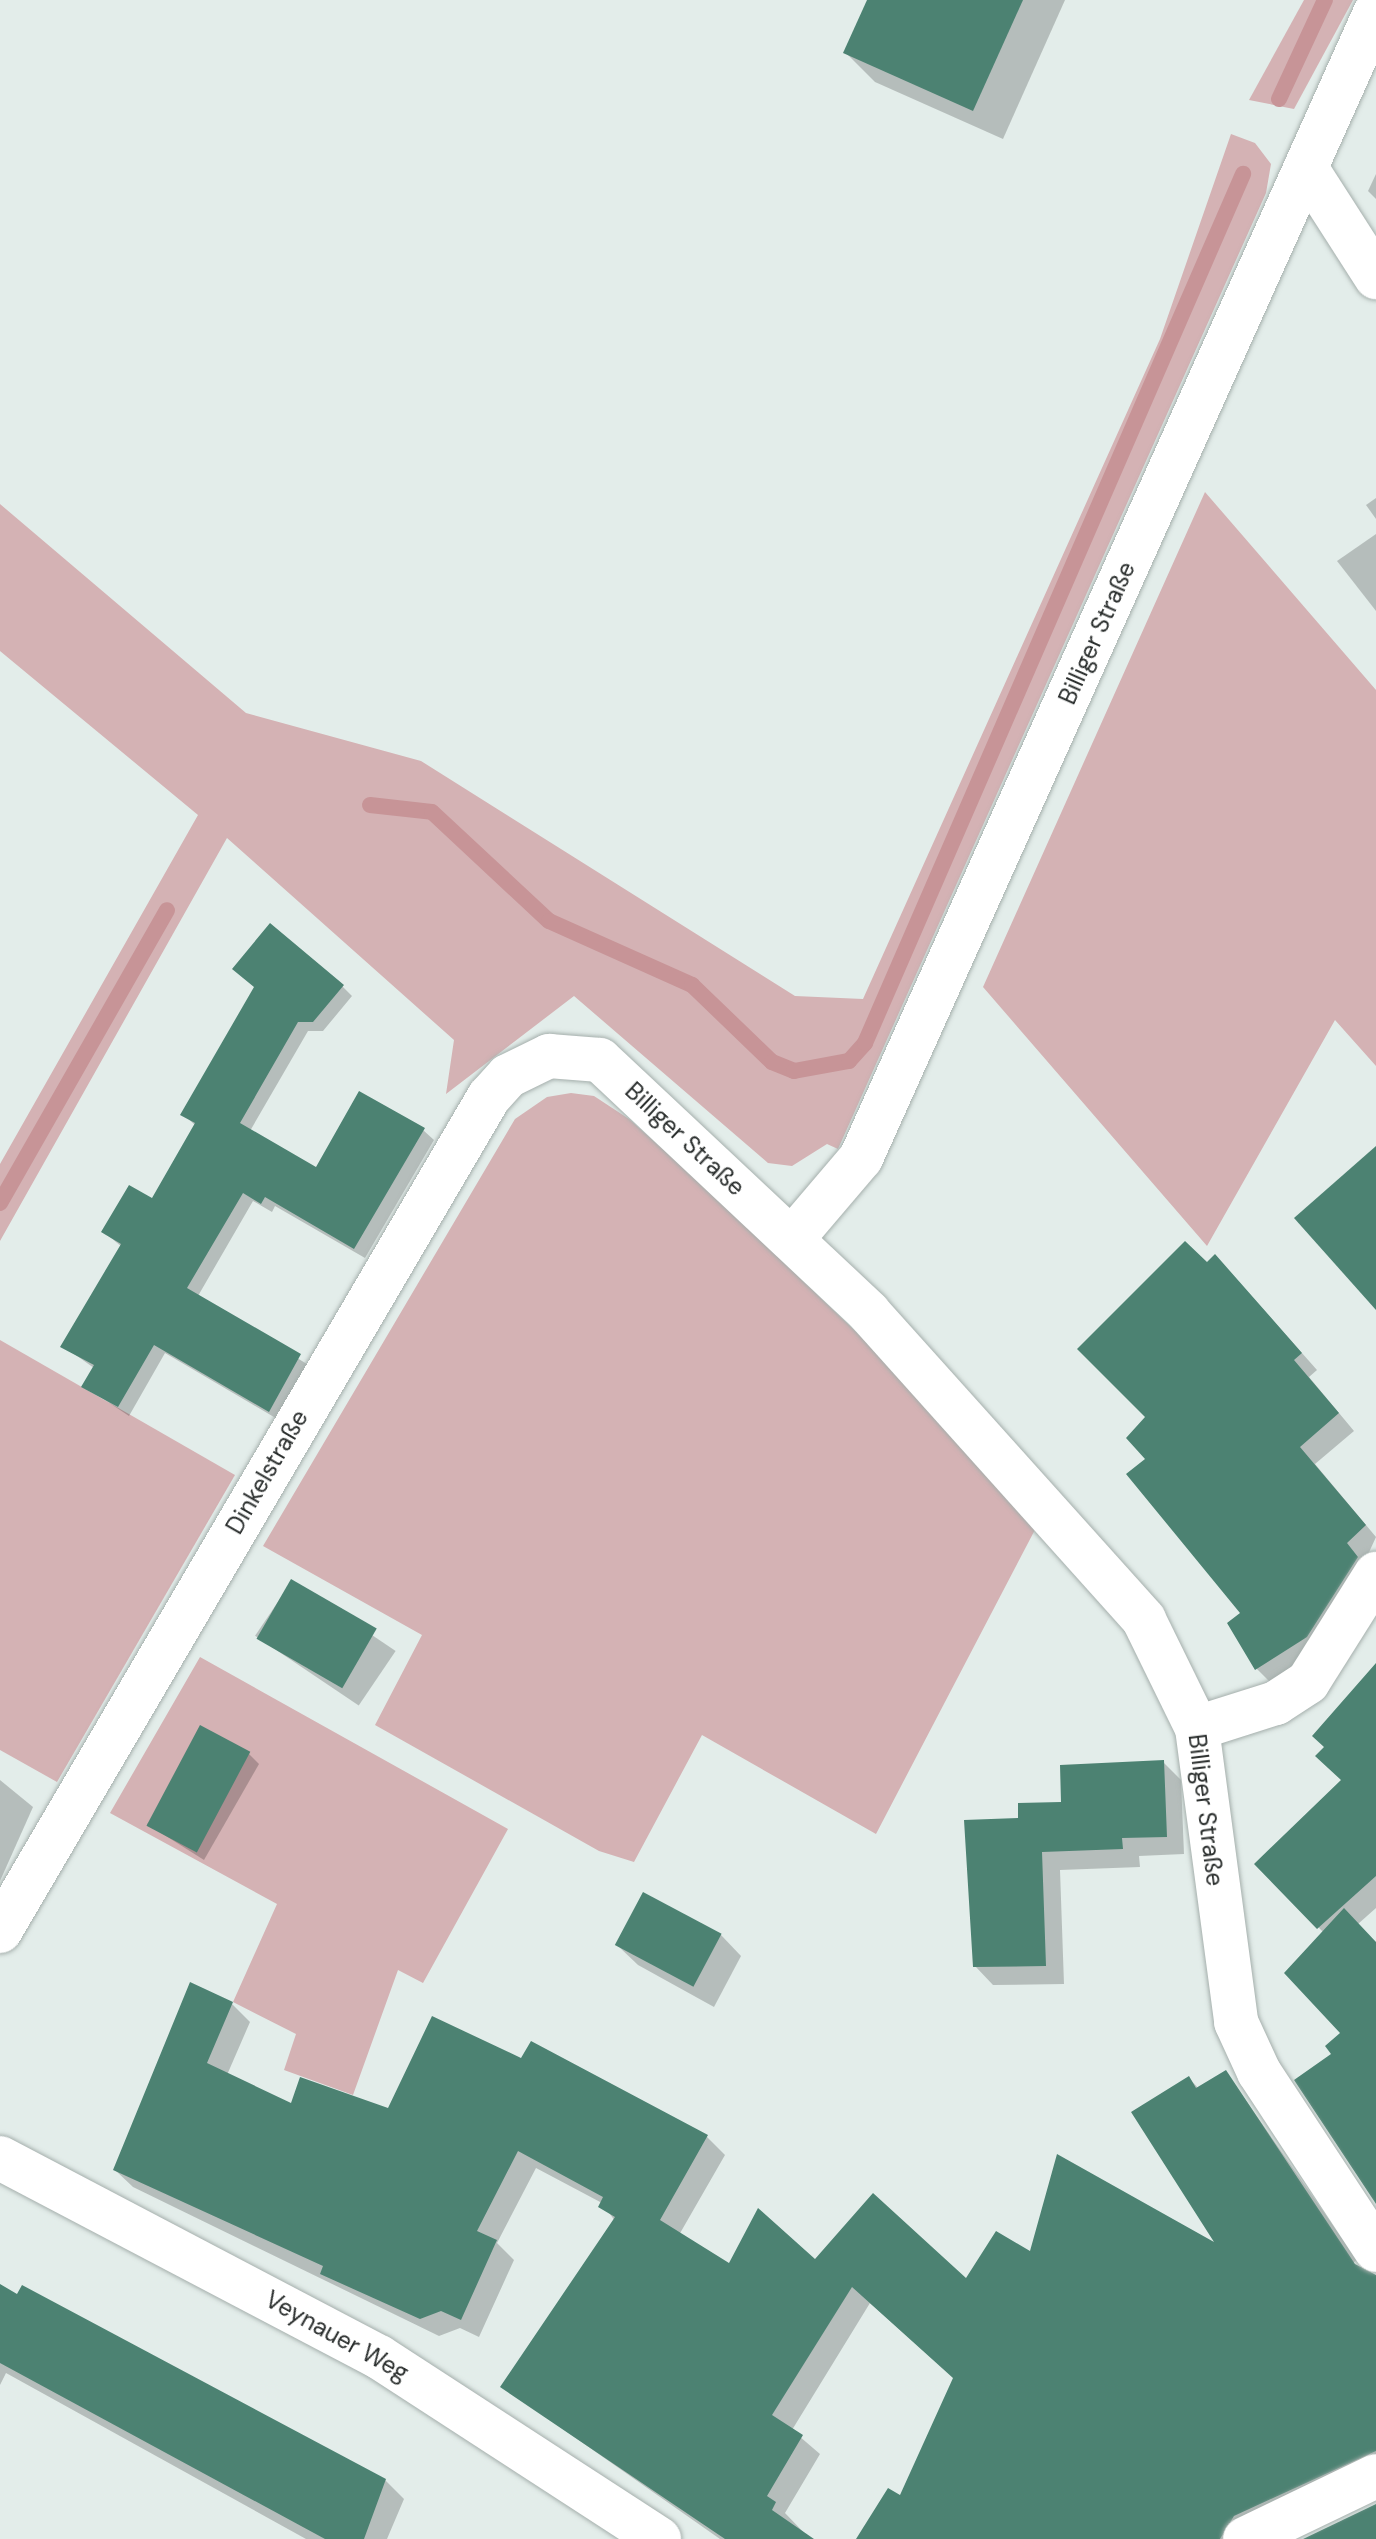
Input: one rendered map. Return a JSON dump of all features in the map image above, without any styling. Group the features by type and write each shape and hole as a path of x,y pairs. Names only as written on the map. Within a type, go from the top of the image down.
{"street":[{"name":"Billiger Straße","path":"792,1239 861,1158 1376,11"},
{"path":"1306,168 1376,277"},
{"name":"Dinkelstraße","path":"0,1931 473,1121 508,1076 549,1056 569,1056"},
{"name":"Billiger Straße","path":"569,1056 600,1060 792,1239 1100,1563 1168,1658 1197,1728 1236,2022 1259,2072 1376,2250"},
{"path":"1197,1728 1276,1703 1308,1682 1376,1574"},
{"name":"Veynauer Weg","path":"0,2158 379,2357 659,2539"},
{"path":"1245,2539 1376,2476"}],"shaded area":[{"path":"1304,0 1353,0 1294,109 1249,100"},
{"path":"1231,134 1255,143 1271,164 1266,193 838,1149 827,1144 792,1166 768,1163 574,996 446,1094 454,1040 227,838 0,1241 0,1164 198,815 0,651 0,504 246,713 421,761 795,996 863,999 1160,339"},
{"path":"1205,492 1376,690 1376,1066 1335,1020 1207,1246 983,987"},
{"path":"571,1093 594,1096 629,1119 703,1185 929,1402 1038,1524 876,1834 702,1735 634,1862 599,1851 375,1725 422,1635 263,1546 515,1119 547,1097"},
{"path":"0,1340 235,1475 57,1782 0,1750"},
{"path":"200,1657 508,1829 423,1983 398,1970 353,2095 284,2070 296,2034 233,2002 277,1904 110,1813"}],"building":[{"path":"867,0 1023,0 973,111 843,53"},
{"path":"270,923 344,985 313,1022 298,1022 240,1123 316,1167 359,1091 425,1128 354,1249 265,1197 261,1204 243,1193 187,1288 301,1354 269,1412 154,1345 118,1407 81,1387 94,1365 60,1347 121,1244 101,1232 129,1185 152,1198 195,1123 180,1115 254,987 232,969"},
{"path":"1376,1146 1376,1310 1294,1218"},
{"path":"1185,1241 1207,1262 1215,1254 1302,1353 1294,1360 1339,1413 1300,1447 1366,1525 1347,1543 1358,1557 1307,1637 1255,1670 1227,1623 1240,1613 1126,1474 1145,1459 1126,1438 1145,1417 1077,1349"},
{"path":"291,1579 377,1628 342,1688 256,1639"},
{"path":"1376,1663 1376,1876 1317,1929 1254,1864 1341,1780 1315,1756 1324,1747 1312,1736"},
{"path":"200,1725 250,1752 197,1852 146,1826"},
{"path":"1164,1760 1167,1837 1122,1838 1123,1849 1042,1852 1046,1966 973,1967 964,1820 1018,1818 1018,1803 1061,1802 1060,1765"},
{"path":"643,1892 722,1934 693,1987 615,1945"},
{"path":"1344,1908 1376,1942 1376,2204 1294,2080 1331,2054 1325,2046 1340,2033 1284,1973"},
{"path":"190,1982 233,2002 207,2063 291,2103 300,2077 388,2108 432,2016 521,2058 531,2041 708,2135 660,2220 729,2263 758,2208 815,2259 873,2193 966,2278 996,2231 1030,2251 1057,2154 1214,2242 1131,2112 1189,2076 1196,2088 1226,2070 1355,2264 1376,2275 1376,2451 1234,2516 1220,2539 856,2539 888,2488 900,2495 953,2378 852,2287 772,2415 803,2435 767,2496 776,2502 772,2510 814,2539 725,2539 500,2387 615,2217 598,2207 603,2197 518,2151 477,2231 497,2240 461,2320 441,2311 420,2319 320,2274 323,2266 113,2170"},
{"path":"0,2284 17,2294 22,2285 386,2479 364,2539 325,2539 0,2363"},
{"path":"1376,2504 1376,2539 1303,2539"}],"waterway":[{"path":"1279,99 1325,0"},
{"path":"370,805 432,812 549,921 692,985 772,1062 794,1071 849,1061 865,1043 1243,174"},
{"path":"0,1203 167,910"}]}
